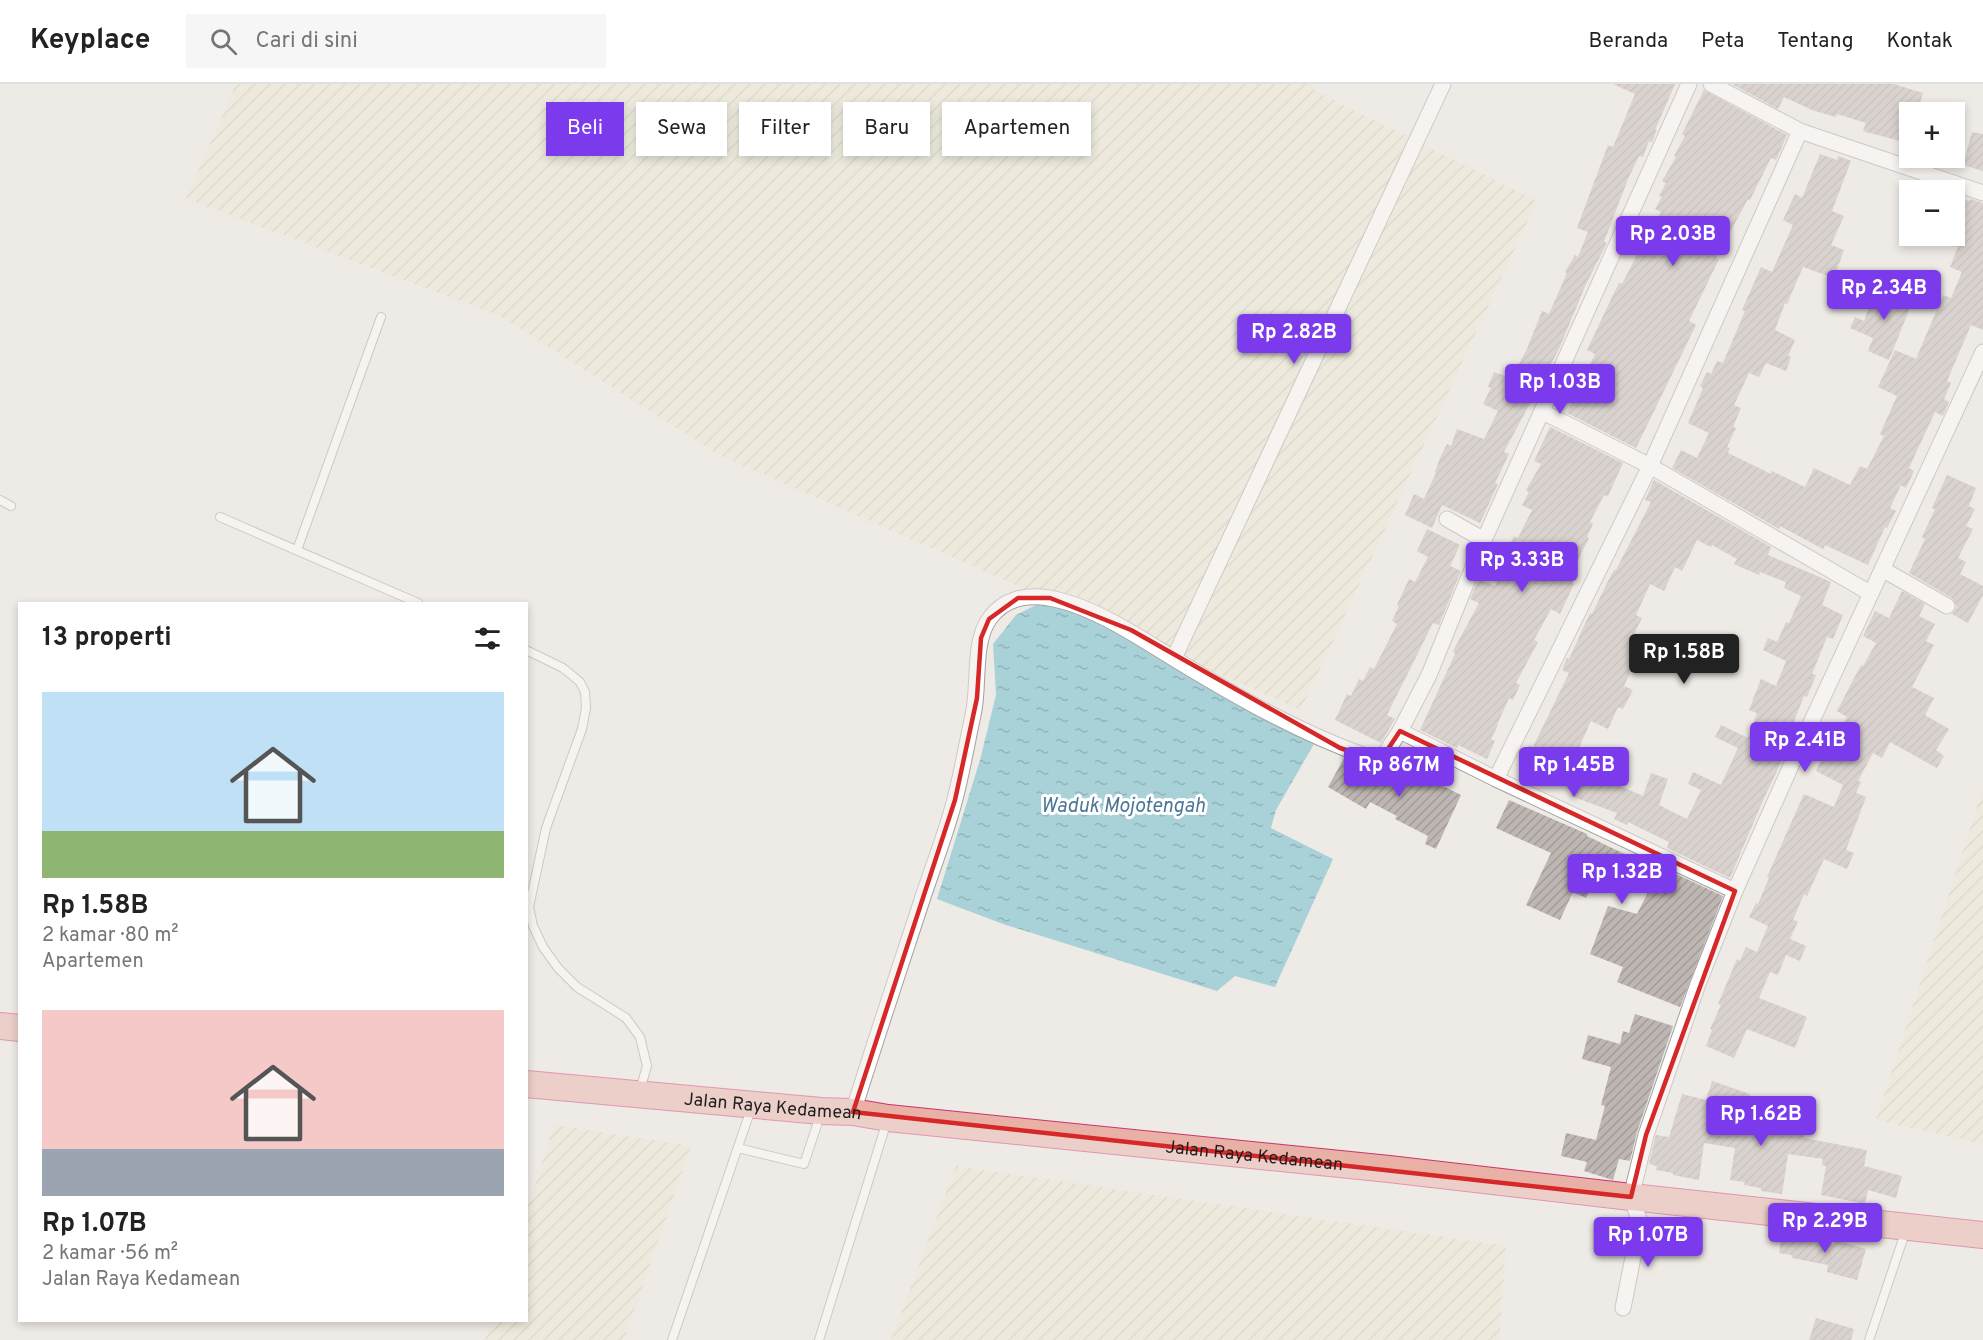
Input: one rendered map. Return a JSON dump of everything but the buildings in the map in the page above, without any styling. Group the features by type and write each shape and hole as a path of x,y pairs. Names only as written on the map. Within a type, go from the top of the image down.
{"highway":[{"path":"0,1026 18,1028"},
{"name":"Jalan Raya Kedamean","path":"528,1084 853,1112 888,1118 1378,1168 1983,1235"}],"street":[{"path":"1174,658 1443,84"},
{"path":"853,1112 955,800 977,698 977,656 989,619 1001,607 1018,598 1050,597 1072,604 1131,630 1174,658 1289,724 1340,748 1377,760 1383,758 1429,675 1484,540 1689,84"},
{"path":"1712,84 1800,131 1983,193"},
{"path":"1496,779 1650,466 1800,131"},
{"path":"1623,1308 1640,1222 1631,1197 1646,1135 1698,984 1736,891 1870,593 1983,352"},
{"path":"1543,412 1650,466 1870,593"},
{"path":"1447,519 1484,540"},
{"path":"1882,569 1947,606"},
{"path":"1400,731 1496,779 1736,891"}],"lane":[{"path":"297,550 381,316"},
{"path":"0,500 11,506"},
{"path":"220,517 416,602"},
{"path":"528,651 562,668 580,682 585,692 586,708 582,729 546,828 529,908 533,926 543,947 558,968 577,987 626,1018 640,1037 647,1066 639,1094"},
{"path":"672,1340 753,1105"},
{"path":"738,1148 804,1164 821,1111"},
{"path":"819,1340 888,1118"},
{"path":"1869,1340 1907,1226"}],"highlighted area":[{"path":"1018,598 1050,598 1131,630 1340,748 1380,761 1400,731 1735,891 1646,1135 1631,1197 853,1112 955,800 977,698 981,638 989,619"}],"green space":[{"path":"236,84 1316,84 1313,90 1537,201 1301,710 719,455 498,315 186,199"},
{"path":"1983,788 1983,1144 1876,1120"},
{"path":"554,1125 691,1146 624,1340 485,1340 490,1322 528,1322 528,1207"},
{"path":"956,1166 1506,1246 1499,1340 891,1340"}],"water":[{"name":"Waduk Mojotengah","path":"1050,598 1318,737 1276,810 1271,828 1333,859 1275,987 1235,976 1217,991 1003,924 937,899 980,760 996,695 993,644 1016,615"}]}
